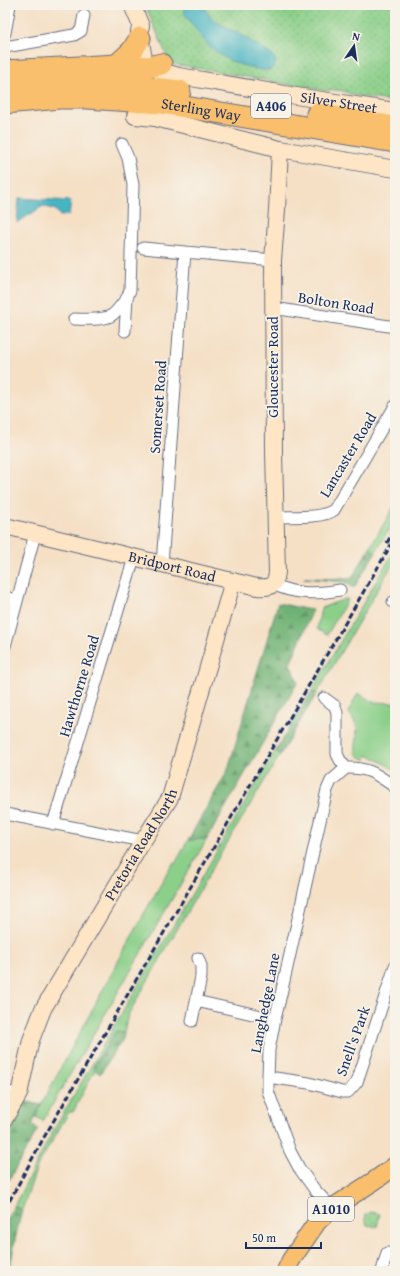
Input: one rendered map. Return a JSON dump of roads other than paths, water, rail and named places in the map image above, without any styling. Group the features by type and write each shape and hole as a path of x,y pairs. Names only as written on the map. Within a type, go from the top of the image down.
{"highway":[{"path":"117,65 132,51 140,32"},
{"path":"5,71 117,65 158,67"},
{"name":"Sterling Way","path":"5,86 86,83 143,86 395,127"},
{"name":"Sterling Way","path":"13,102 60,98 87,98 161,103 395,142"},
{"name":"A406","path":"13,102 75,107 135,116"}],"main road":[{"name":"A1010","path":"286,1271 291,1260 317,1222 348,1196 374,1181 395,1166"}],"street":[{"path":"5,33 10,5"},
{"path":"132,5 140,32 144,59 158,67"},
{"path":"5,47 74,35 81,31 84,15"},
{"name":"Silver Street","path":"158,67 178,76 395,111"},
{"name":"Sterling Way","path":"135,116 155,118 280,149 395,169"},
{"path":"122,144 128,158 133,185 130,290 127,298 125,331"},
{"name":"Gloucester Road","path":"273,584 277,573 275,517 273,260 280,149"},
{"path":"143,248 273,260"},
{"name":"Somerset Road","path":"162,564 185,252"},
{"path":"74,319 93,319 112,315 127,298"},
{"name":"Bolton Road","path":"273,308 395,327"},
{"name":"Lancaster Road","path":"275,517 328,514 334,510 395,406"},
{"name":"Bridport Road","path":"5,526 134,558 264,587 273,584 292,591 306,593 340,590"},
{"path":"5,646 35,534"},
{"name":"Hawthorne Road","path":"53,824 134,558"},
{"name":"Pretoria Road North","path":"5,1118 12,1093 43,1009 170,798 233,581"},
{"path":"5,597 17,600"},
{"path":"324,698 335,706 337,713 337,754 346,768 365,769 372,772 395,788"},
{"name":"Langhedge Lane","path":"332,1208 314,1190 299,1168 290,1151 268,1091 268,1077 269,1050 274,1019 279,1003 327,790 330,781 346,768"},
{"path":"5,814 143,841"},
{"path":"192,1021 201,966 198,958"},
{"name":"Snell's Park","path":"268,1077 309,1083 342,1092 348,1092 357,1082 395,966"},
{"path":"196,1001 274,1019"},
{"path":"382,1271 387,1252 395,1254"}],"water":[{"path":"183,5 202,5 213,20 248,39 274,57 276,62 274,67 267,70 256,69 234,62 219,54 206,43 188,19"},
{"path":"19,198 71,201 69,215 60,216 56,210 43,206 17,223"}],"railway":[{"path":"387,543 395,528"},
{"path":"5,1209 43,1139 395,538"}]}
